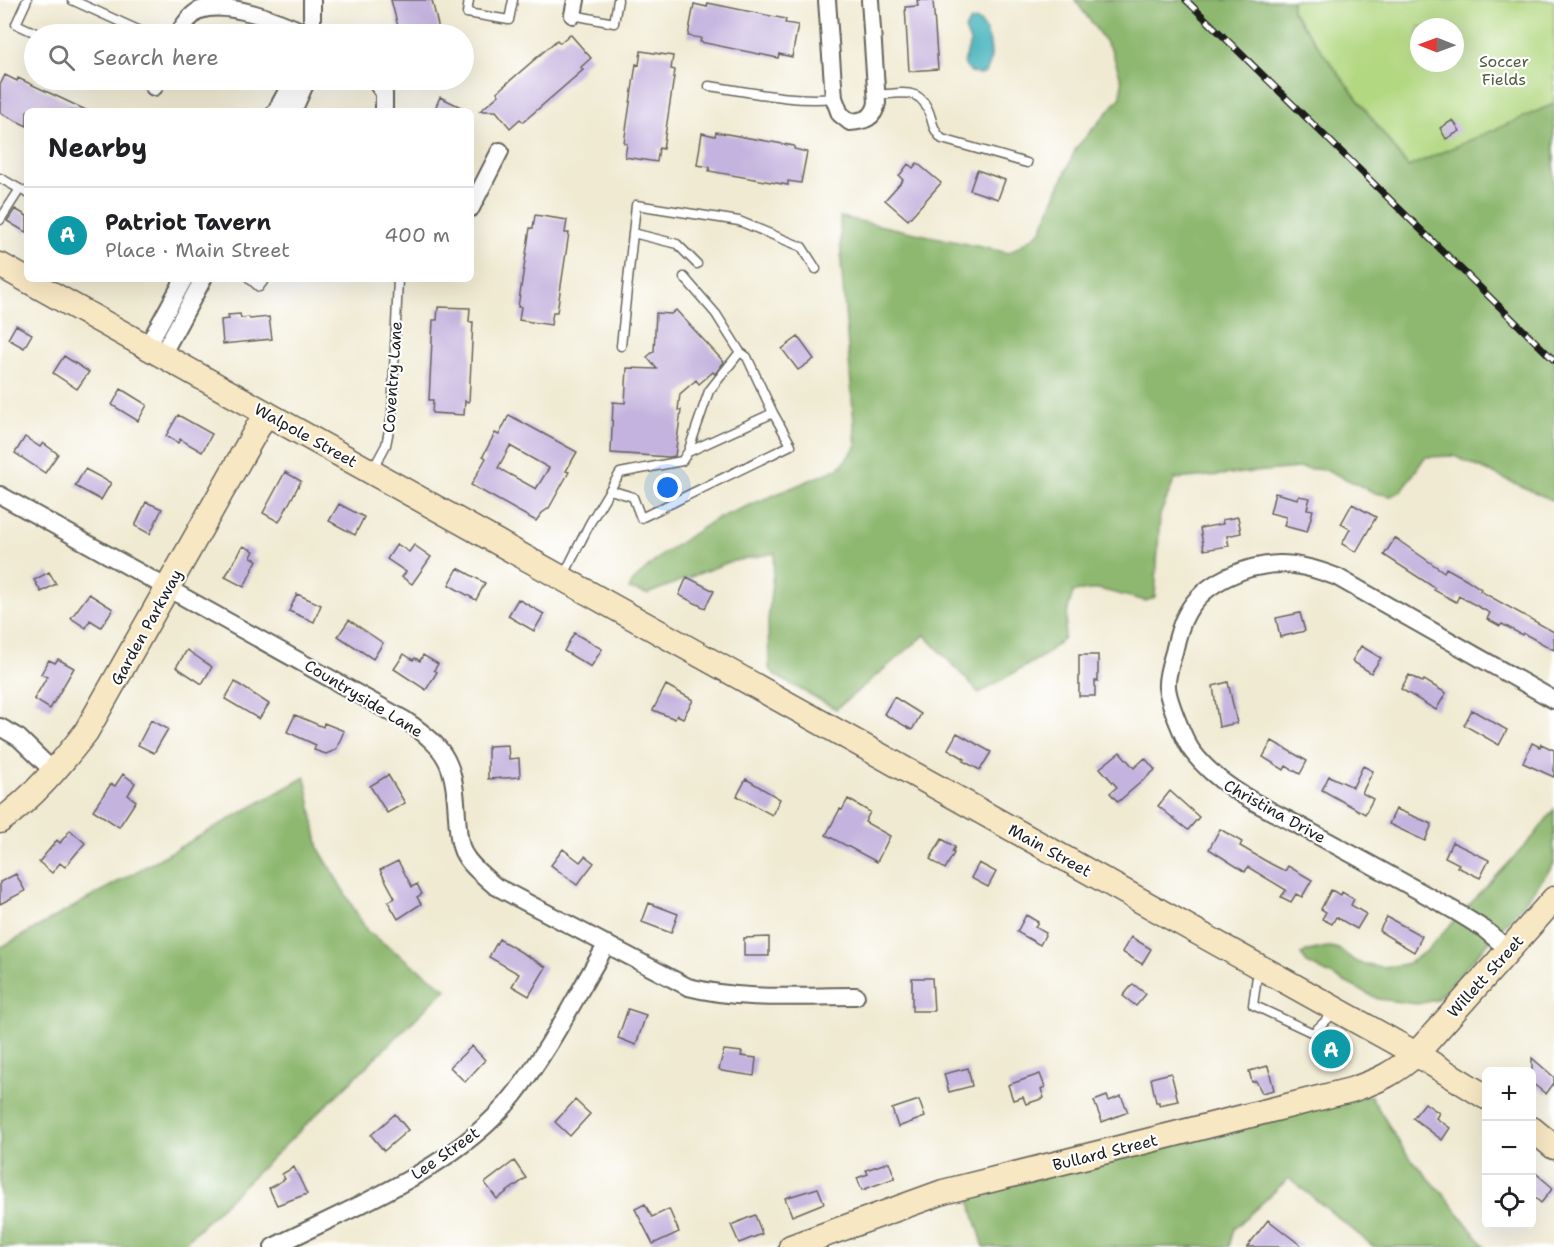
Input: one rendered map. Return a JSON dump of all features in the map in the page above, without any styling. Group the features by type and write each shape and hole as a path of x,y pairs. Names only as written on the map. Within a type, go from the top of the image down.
{"main road":[{"name":"Walpole Street","path":"0,265 24,278"},
{"name":"Walpole Street","path":"30,282 612,605"},
{"name":"Garden Parkway","path":"0,821 33,792 86,732 266,413"},
{"name":"Main Street","path":"612,605 1338,1010 1482,1095"},
{"name":"Willett Street","path":"1416,1054 1554,899"},
{"name":"Bullard Street","path":"791,1247 943,1192 1351,1090 1390,1075 1416,1054"},
{"path":"1536,1133 1554,1148"}],"street":[{"path":"312,0 312,24"},
{"path":"828,0 834,98 844,119 850,122 865,121 875,110 877,95 870,0"},
{"path":"185,24 200,10 228,3 283,24"},
{"path":"278,108 288,90"},
{"path":"294,108 303,90"},
{"path":"382,90 384,108"},
{"path":"474,202 500,151"},
{"path":"154,351 183,282"},
{"path":"154,351 201,282"},
{"name":"Countryside Lane","path":"0,495 168,586 405,720 426,735 443,753 453,774 459,837 464,853 476,869 495,886 688,987 717,995 856,996"},
{"name":"Christina Drive","path":"1509,950 1484,929 1455,911 1222,783 1191,750 1186,741 1172,707 1167,687 1171,663 1181,624 1188,610 1208,588 1239,572 1278,564 1294,565 1337,577 1554,700"},
{"path":"0,727 19,738 53,771"},
{"name":"Lee Street","path":"273,1247 398,1185 473,1136 513,1096 545,1049 607,944"}],"lane":[{"path":"24,28 16,24 27,0"},
{"path":"72,0 125,24"},
{"path":"469,0 467,13 509,20 513,0"},
{"path":"575,8 614,23 618,0"},
{"path":"709,86 797,99 834,98"},
{"path":"877,95 904,93 918,95 928,107 934,127 942,139 1027,163"},
{"path":"0,178 23,191 0,220"},
{"path":"621,346 636,205 739,221 802,247 816,269"},
{"path":"633,233 677,244 697,264"},
{"path":"610,490 633,497 641,518 791,445 772,413 747,357 740,352 716,314 684,277"},
{"name":"Coventry Lane","path":"372,472 382,454 390,431 398,282"},
{"path":"563,578 590,523 620,473 674,464 682,460 688,452 709,390 740,352"},
{"path":"688,452 772,413"},
{"path":"1258,966 1253,1005 1313,1033 1338,1010"}],"green space":[{"path":"1075,0 1292,0 1292,11 1408,167 1554,104 1554,501 1454,456 1425,457 1402,491 1391,496 1375,493 1327,470 1299,468 1175,479 1160,515 1155,597 1146,601 1099,589 1073,592 1064,638 1045,655 979,693 925,635 836,709 776,676 769,668 768,621 775,553 729,562 647,594 629,589 634,580 663,554 714,520 839,468 856,447 841,261 840,217 1009,253 1040,232 1076,148 1121,97 1122,82 1112,51"},
{"name":"Soccer Fields","path":"1292,0 1554,0 1554,104 1408,167 1292,11"},
{"path":"305,777 319,849 367,931 446,989 180,1247 0,1247 0,948"},
{"path":"1554,809 1554,864 1519,909 1436,1000 1417,1004 1378,999 1307,963 1301,955 1306,951 1329,947 1341,950 1357,962 1368,965 1389,966 1411,962 1427,950 1534,836"},
{"path":"1370,1095 1405,1152 1445,1196 1485,1247 1374,1247 1289,1178 1234,1229 1229,1247 984,1247 968,1196"}],"water":[{"path":"978,20 988,35 991,55 987,70 976,74 964,63 970,42 965,29 971,21"}],"building":[{"path":"391,0 432,0 438,24 397,24"},
{"path":"917,0 933,0 938,69 909,71 905,7 918,6"},
{"path":"708,3 786,19 785,23 798,25 792,57 779,54 778,58 700,42 701,38 688,36 694,4 707,7"},
{"path":"570,34 591,58 581,67 583,70 523,122 520,119 510,128 496,111 480,111 499,95 497,92 557,40 560,43"},
{"path":"641,51 673,56 671,69 675,70 663,149 659,148 657,162 625,157 627,144 624,143 636,64 639,65"},
{"path":"5,75 17,81 18,78 24,81 24,90 43,90 82,108 24,108 24,125 0,113 0,85"},
{"path":"440,97 463,108 435,108"},
{"path":"1453,120 1460,131 1446,139 1440,128"},
{"path":"716,132 794,146 794,149 807,152 801,183 788,181 788,185 709,171 710,167 697,165 702,133 715,136"},
{"path":"917,163 941,183 908,220 885,200 903,180 899,176 908,164 913,168"},
{"path":"977,170 1005,180 998,199 970,190"},
{"path":"15,209 24,214 24,231 7,221"},
{"path":"535,215 567,220 565,233 569,233 557,312 553,312 551,325 519,320 521,307 518,307 530,228 533,228"},
{"path":"438,307 470,308 469,322 473,322 469,402 465,401 464,415 432,413 433,400 429,400 433,320 437,320"},
{"path":"676,310 724,362 715,374 713,372 699,384 696,380 680,394 678,410 681,410 675,456 611,453 613,402 625,403 627,368 657,369 647,357 654,351 656,313 671,314"},
{"path":"240,314 241,318 249,317 250,319 269,317 272,339 223,344 221,320 229,319 228,315"},
{"path":"16,325 32,334 24,348 8,339"},
{"path":"798,337 814,359 798,370 782,349"},
{"path":"64,356 89,372 77,389 53,373"},
{"path":"121,389 147,405 138,421 112,405"},
{"path":"178,415 212,434 202,452 180,439 178,443 166,436"},
{"path":"509,415 577,452 549,508 536,521 471,485 486,458 483,456 495,433 499,435","holes":["510,446 549,468 536,489 498,468"]},
{"path":"25,437 40,447 43,443 58,454 45,473 15,453"},
{"path":"85,469 111,483 101,500 75,486"},
{"path":"285,472 301,481 279,522 263,513"},
{"path":"1275,493 1298,499 1299,496 1310,498 1307,509 1313,510 1307,532 1284,526 1286,517 1270,513"},
{"path":"146,502 162,509 150,534 135,526"},
{"path":"339,504 364,517 355,535 329,521"},
{"path":"1352,504 1376,517 1356,552 1342,544 1350,529 1341,524"},
{"path":"1238,517 1241,533 1227,536 1229,546 1204,550 1200,528 1223,524 1222,520"},
{"path":"1395,538 1444,572 1446,568 1481,589 1480,591 1554,632 1554,650 1523,633 1522,635 1487,619 1490,613 1459,596 1456,602 1434,590 1435,588 1384,555"},
{"path":"397,544 409,552 414,545 431,557 412,584 402,577 406,572 387,559"},
{"path":"243,546 254,551 251,557 257,560 244,587 225,577"},
{"path":"458,568 485,583 476,600 449,585"},
{"path":"49,572 56,584 41,592 34,580"},
{"path":"687,577 714,591 705,608 679,595"},
{"path":"89,594 113,609 101,627 90,620 86,628 71,618"},
{"path":"297,594 321,605 314,622 289,611"},
{"path":"518,599 544,614 534,631 508,616"},
{"path":"1300,613 1305,631 1280,637 1276,618"},
{"path":"349,620 383,643 373,659 338,636"},
{"path":"574,633 602,649 591,667 564,651"},
{"path":"1361,646 1381,658 1371,673 1352,661"},
{"path":"187,650 212,667 202,684 176,667"},
{"path":"404,654 413,660 415,658 420,661 423,655 438,664 434,670 437,672 426,690 394,669"},
{"path":"1079,655 1098,655 1098,681 1095,681 1095,696 1079,696"},
{"path":"58,659 74,668 50,709 34,699 47,677 41,674 49,660 55,663"},
{"path":"1409,675 1422,682 1424,680 1446,693 1436,710 1401,689"},
{"path":"235,682 269,704 259,719 225,699"},
{"path":"1228,682 1237,723 1219,727 1213,686"},
{"path":"666,685 693,700 683,718 677,715 675,719 653,710"},
{"path":"894,697 921,714 912,730 884,714"},
{"path":"1472,710 1507,730 1499,745 1464,725"},
{"path":"295,715 323,727 324,723 344,731 336,750 326,754 314,750 316,745 287,732"},
{"path":"151,720 168,729 154,753 138,745"},
{"path":"957,733 991,752 980,770 963,761 965,759 948,749"},
{"path":"1272,741 1307,761 1300,774 1286,766 1284,770 1263,757"},
{"path":"1532,743 1554,750 1554,777 1523,763"},
{"path":"508,745 509,759 519,758 520,777 488,779 488,746"},
{"path":"1120,752 1134,768 1145,758 1155,770 1118,802 1110,793 1117,787 1100,768"},
{"path":"1363,766 1373,771 1362,793 1373,799 1365,814 1322,790 1329,776 1353,787"},
{"path":"123,774 135,783 128,795 136,801 119,827 93,810 111,784 115,786"},
{"path":"388,775 405,803 387,813 370,786"},
{"path":"746,779 780,799 772,815 737,796"},
{"path":"1170,791 1199,817 1188,830 1158,806"},
{"path":"848,799 870,812 865,822 890,836 877,862 826,835"},
{"path":"1396,809 1432,824 1425,841 1389,824"},
{"path":"1220,829 1242,842 1240,846 1271,864 1285,871 1288,866 1312,880 1302,897 1296,894 1291,902 1281,897 1286,890 1248,867 1245,872 1209,849"},
{"path":"70,830 85,843 65,867 60,863 52,873 39,862 57,840 60,843"},
{"path":"942,839 955,847 945,869 930,859"},
{"path":"1452,842 1489,860 1480,878 1457,867 1459,864 1445,857"},
{"path":"563,849 580,862 585,856 594,863 577,885 551,865"},
{"path":"398,861 412,887 417,884 422,894 417,897 421,904 398,919 388,902 395,898 380,870"},
{"path":"979,863 996,872 988,887 971,878"},
{"path":"16,874 25,891 0,904 0,882"},
{"path":"1331,890 1341,895 1342,892 1354,899 1351,905 1366,914 1357,929 1336,917 1332,924 1322,919 1326,912 1321,909"},
{"path":"649,903 678,914 671,933 642,922"},
{"path":"1026,915 1038,922 1035,927 1046,933 1040,945 1017,932"},
{"path":"1387,917 1422,936 1414,952 1379,931"},
{"path":"769,937 769,956 744,956 744,938"},
{"path":"1131,937 1151,949 1142,964 1122,952"},
{"path":"499,939 546,967 529,996 512,986 519,974 489,957"},
{"path":"912,978 932,978 934,1011 912,1011"},
{"path":"1133,984 1146,994 1136,1006 1123,996"},
{"path":"628,1009 646,1015 636,1045 618,1038"},
{"path":"1324,1033 1348,1046 1337,1066 1314,1053"},
{"path":"472,1046 485,1060 465,1082 450,1067"},
{"path":"724,1050 742,1052 741,1056 756,1058 754,1076 719,1069"},
{"path":"1532,1058 1554,1077 1554,1083 1546,1094 1536,1086 1536,1067 1532,1067"},
{"path":"1268,1066 1274,1090 1262,1093 1256,1081 1252,1082 1249,1071"},
{"path":"968,1068 972,1086 949,1092 944,1074"},
{"path":"1171,1073 1178,1101 1159,1105 1159,1102 1156,1102 1151,1078"},
{"path":"1040,1074 1045,1087 1041,1089 1044,1098 1026,1104 1023,1097 1013,1100 1008,1085"},
{"path":"1107,1096 1109,1101 1121,1096 1128,1112 1102,1122 1094,1101"},
{"path":"575,1100 590,1114 570,1136 555,1122"},
{"path":"919,1100 925,1117 898,1127 892,1109"},
{"path":"1425,1103 1439,1113 1436,1118 1450,1128 1442,1140 1413,1118"},
{"path":"395,1114 408,1130 384,1151 371,1135"},
{"path":"514,1161 526,1178 497,1199 485,1183"},
{"path":"889,1162 895,1178 862,1190 857,1178 868,1174 866,1170"},
{"path":"294,1167 307,1194 277,1205 269,1188 285,1179 282,1174"},
{"path":"1536,1173 1553,1188 1541,1203 1536,1199"},
{"path":"818,1188 824,1203 792,1216 785,1198"},
{"path":"645,1204 652,1217 669,1209 679,1232 653,1244 635,1209"},
{"path":"755,1215 762,1234 739,1243 731,1225"},
{"path":"1268,1220 1303,1247 1247,1247"}],"railway":[{"path":"1186,0 1554,360"}],"place":[{"name":"Patriot Tavern","path":"1331,1049"}]}
